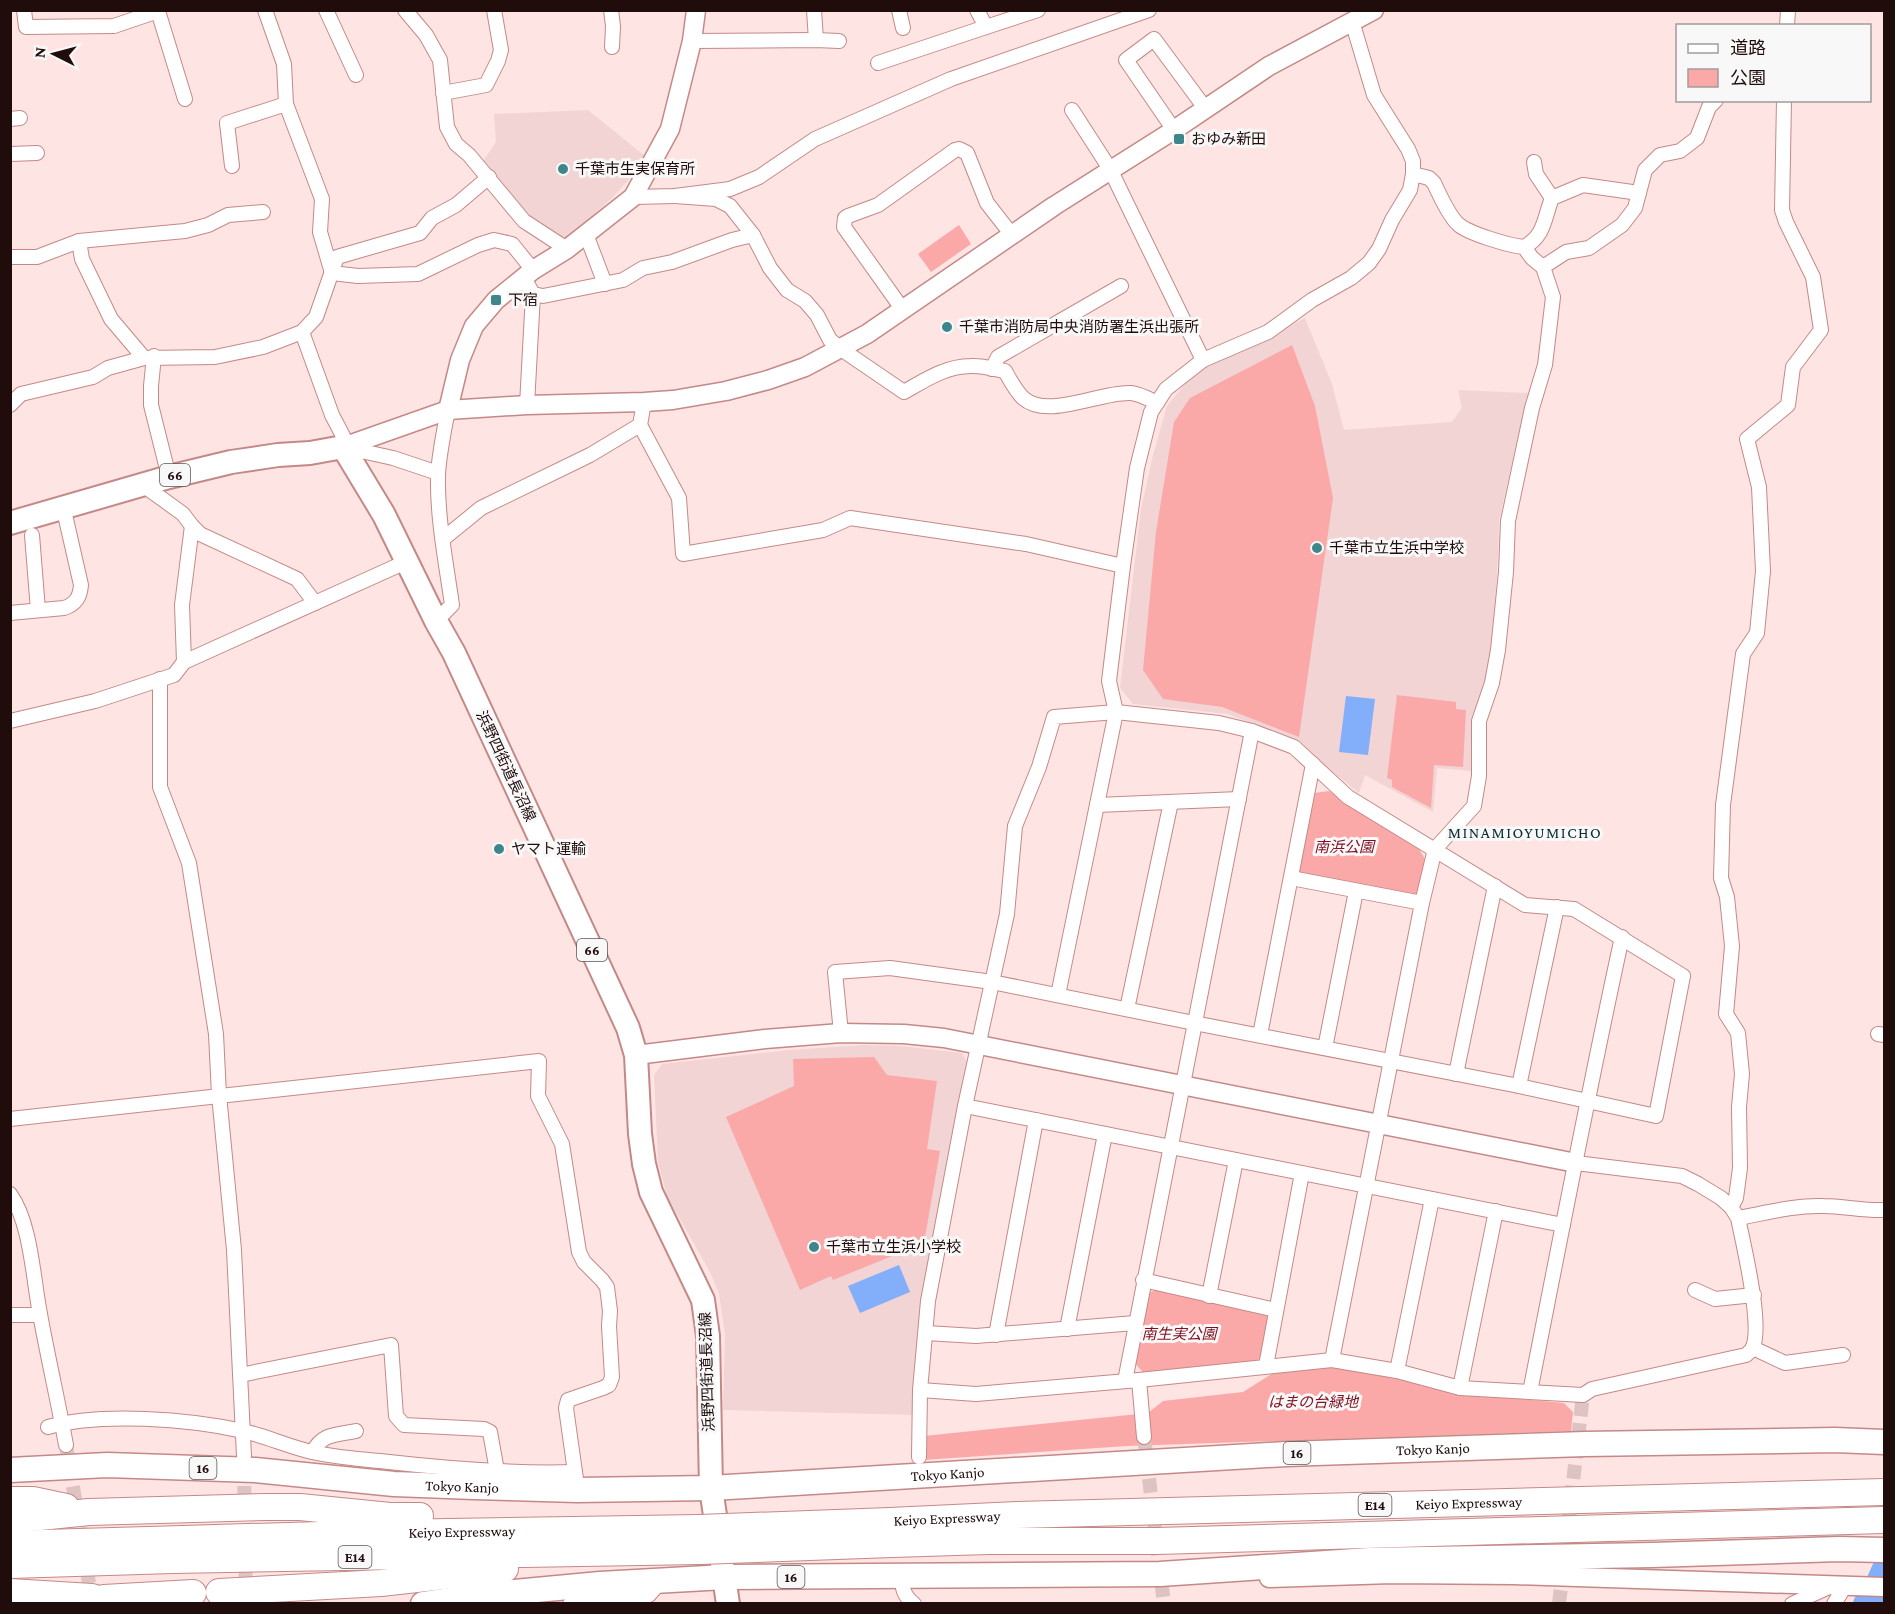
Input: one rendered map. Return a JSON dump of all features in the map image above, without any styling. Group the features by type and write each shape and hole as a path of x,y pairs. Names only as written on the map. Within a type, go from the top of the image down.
{"highway":[{"name":"Tokyo Kanjo","path":"10,1470 107,1465 255,1470 406,1484 576,1481 711,1488 1286,1454 1585,1444 1835,1440 1884,1442"},
{"path":"10,1459 107,1465"},
{"name":"Keiyo Expressway","path":"10,1565 173,1560 630,1553 700,1540 891,1532 1052,1514 1872,1492"},
{"path":"10,1500 33,1500 89,1512"},
{"path":"10,1520 89,1512 300,1507 390,1516 632,1518 663,1528"},
{"name":"Keiyo Expressway","path":"891,1532 988,1541 1157,1541 1884,1520"},
{"name":"Keiyo Expressway","path":"10,1544 663,1528 700,1540"},
{"name":"16","path":"423,1604 483,1595 600,1584 725,1577 1160,1574 1370,1560 1839,1549 1884,1550"},
{"path":"219,1592 381,1583 596,1562 630,1553"},
{"path":"10,1592 104,1598 193,1593"},
{"path":"74,1604 104,1598"}],"main road":[{"name":"66","path":"10,522 231,462 344,447"},
{"name":"浜野四街道長沼線","path":"344,447 384,515 454,653 628,1028 636,1055 640,1134 651,1192 704,1300 708,1336 711,1488 728,1604"}],"street":[{"path":"24,10 26,27 114,26 158,11 185,99"},
{"path":"265,10 284,64 286,104 322,199 320,232 332,273"},
{"path":"326,10 356,75"},
{"path":"405,10 426,35 440,60 447,127 456,144 489,177 524,220 567,249"},
{"path":"443,93 486,85 501,50 494,10"},
{"path":"611,10 614,26 612,47"},
{"path":"436,621 452,605 442,539 438,473 448,410 460,360 474,326 496,300 530,280 633,197 670,129 692,41 696,10"},
{"path":"814,10 816,40"},
{"path":"899,10 903,28"},
{"path":"977,10 986,27"},
{"path":"878,63 1038,10"},
{"path":"675,196 730,189 759,177 815,139 951,79 1149,10"},
{"path":"344,447 448,410 644,402 699,396 768,380 805,367 867,334 1110,169 1174,130 1269,66 1374,10"},
{"path":"1058,995 1116,712 1109,681 1137,468 1151,412 1166,389 1203,360 1268,332 1312,300 1352,278 1369,263 1379,249 1392,220 1410,190 1413,161 1408,149 1374,95 1352,21"},
{"path":"1174,130 1126,60 1154,39 1205,108"},
{"path":"692,41 838,41"},
{"path":"1544,267 1566,252 1589,248 1623,225 1635,208 1645,170 1660,155 1680,151 1697,138 1709,107 1714,102"},
{"path":"920,1390 976,1394 1332,1360 1397,1371 1460,1388 1583,1395 1592,1389 1746,1355 1752,1348 1755,1338 1754,1295 1735,1213 1740,1168 1739,1107 1742,1074 1738,1033 1726,1014 1732,946 1727,897 1721,878 1723,805 1743,654 1757,633 1763,571 1760,487 1747,439 1788,405 1792,367 1821,330 1813,277 1782,210 1784,102"},
{"path":"232,166 227,123 286,104"},
{"path":"1072,110 1110,169 1203,360"},
{"path":"903,310 844,227 844,218 878,205 959,149 967,153 987,203 1012,235"},
{"path":"10,154 37,153"},
{"path":"1534,162 1536,174 1552,198"},
{"path":"1413,174 1429,178 1434,183 1458,225 1510,246 1524,247 1534,242 1543,227 1552,198"},
{"path":"10,405 21,394 93,377 108,368 149,357 216,357 263,347 302,332 316,317 337,257 420,233 432,218 456,205 489,177"},
{"path":"1552,198 1583,185 1639,193"},
{"path":"633,197 675,196 716,199 730,206 753,235 770,268 781,283 787,290 805,301 817,315 830,340 904,392 938,372 956,367 973,366 1005,371 1025,400 1036,405 1052,407 1117,394 1134,393 1157,403"},
{"path":"10,257 37,257 78,242 185,231 228,216 263,212"},
{"path":"585,234 605,284"},
{"path":"332,273 358,276 418,274 478,245 494,240 512,244 530,280 543,296 623,280 643,268 672,262 732,240 753,235"},
{"path":"78,242 82,259 111,319 149,357 151,405 169,477"},
{"path":"1332,1360 1422,903 1435,849 1474,806 1479,776 1479,721 1492,682 1498,650 1506,572 1508,521 1532,408 1545,365 1553,297 1544,267 1532,258 1524,247"},
{"path":"527,405 530,280"},
{"path":"992,369 998,357 1120,286"},
{"path":"302,332 332,415 343,436 344,447"},
{"path":"644,402 639,425 679,498 683,554 823,530 850,518 1026,544 1123,566"},
{"path":"442,539 481,508 590,455 639,425"},
{"path":"344,447 393,458 438,473"},
{"path":"143,485 183,514 200,534 297,579 315,603"},
{"path":"10,613 64,608 80,597 81,585 63,506"},
{"path":"184,662 182,605 192,526"},
{"path":"32,535 38,610"},
{"path":"10,721 95,701 174,675 184,662 408,561"},
{"path":"160,679 160,787 189,863 216,1034 219,1095 234,1250 244,1456"},
{"path":"841,1033 835,972 890,968 992,982 1519,1086 1656,1116 1683,976 1574,909 1526,905 1348,797 1294,747 1252,731 1219,723 1116,712 1054,717 1039,767 1015,826 1006,914 992,982 979,1044 965,1106 928,1301 920,1390 918,1457"},
{"path":"1125,1381 1252,731"},
{"path":"1260,1035 1313,764"},
{"path":"1097,805 1239,799"},
{"path":"1126,1009 1171,802"},
{"path":"1291,878 1422,903"},
{"path":"1456,1074 1495,886"},
{"path":"1325,1048 1356,891"},
{"path":"1519,1086 1557,907"},
{"path":"1530,1392 1587,1100 1622,937"},
{"path":"636,1055 765,1039 841,1033 904,1034 944,1038 1576,1163 1682,1176 1721,1198 1735,1213"},
{"path":"10,1119 539,1061 538,1096 562,1144 579,1252 584,1262 607,1287 610,1311 612,1377 609,1384 568,1400 566,1408 576,1481 534,1473 443,1468 313,1452 243,1431 196,1423 92,1419 48,1427"},
{"path":"965,1106 1563,1225"},
{"path":"996,1335 1036,1120"},
{"path":"1067,1329 1105,1134"},
{"path":"1209,1296 1236,1160"},
{"path":"1266,1366 1302,1173"},
{"path":"10,1194 15,1200 25,1225 66,1445"},
{"path":"1397,1371 1432,1199"},
{"path":"1735,1213 1824,1206 1867,1211 1884,1210"},
{"path":"1460,1388 1496,1211"},
{"path":"1143,1280 1276,1310"},
{"path":"1695,1290 1715,1299 1754,1295"},
{"path":"10,1315 40,1315"},
{"path":"926,1333 976,1336 1135,1323"},
{"path":"240,1375 391,1345 396,1416 399,1421 404,1425 484,1429 490,1432 497,1471"},
{"path":"1752,1348 1785,1363 1844,1355"},
{"path":"1139,1380 1144,1437"},
{"path":"313,1452 318,1442 326,1437 356,1431"},
{"path":"1160,1574 1237,1579 1392,1574 1514,1575 1837,1592"},
{"path":"902,1577 902,1589 914,1604"},
{"path":"570,1604 641,1598 649,1595 661,1581"},
{"path":"1792,1604 1837,1592 1884,1587"}],"shaded area":[{"name":"千葉市生実保育所","path":"588,110 646,157 613,197 570,236 559,238 531,221 483,161 496,142 494,114"},
{"name":"千葉市立生浜中学校","path":"1305,318 1332,384 1344,430 1452,422 1462,408 1458,390 1528,393 1499,520 1489,670 1481,701 1472,721 1472,771 1437,768 1433,812 1365,775 1359,793 1296,742 1228,714 1133,704 1120,688 1141,509 1167,406 1190,378 1205,367"},
{"name":"千葉市立生浜小学校","path":"865,1045 901,1046 962,1053 969,1066 915,1415 723,1410 725,1334 719,1294 711,1274 667,1196 658,1162 654,1075 662,1064 790,1050"}],"green space":[{"path":"959,225 971,244 931,272 918,254"},
{"path":"1292,345 1315,406 1333,498 1299,737 1222,707 1163,699 1143,670 1156,532 1174,422 1190,398"},
{"path":"1397,695 1456,702 1456,709 1466,710 1463,767 1434,765 1431,808 1392,787 1392,780 1387,778"},
{"name":"南浜公園","path":"1329,791 1419,849 1425,859 1419,900 1297,876 1314,793"},
{"path":"874,1057 887,1075 937,1081 927,1149 940,1151 924,1243 833,1280 831,1276 800,1290 726,1117 794,1086 793,1059"},
{"name":"南生実公園","path":"1155,1290 1264,1310 1269,1317 1263,1354 1255,1363 1146,1376 1134,1362 1149,1293"},
{"name":"はまの台緑地","path":"1331,1364 1396,1374 1457,1393 1564,1403 1573,1412 1571,1431 1127,1446 923,1460 924,1436 1148,1413 1163,1401 1243,1392 1281,1368"}],"water":[{"path":"1346,696 1375,699 1368,755 1339,752"},
{"path":"899,1265 910,1292 860,1313 848,1286"}],"waterway":[{"path":"1866,1604 1884,1571"}],"tunnel":[{"path":"1559,1604 1583,1395"},
{"path":"1144,1437 1164,1604"},
{"path":"66,1445 92,1601"},
{"path":"244,1465 246,1604"}],"place":[{"name":"おゆみ新田","path":"1179,139"},
{"name":"千葉市生実保育所","path":"563,169"},
{"name":"下宿","path":"496,300"},
{"name":"千葉市消防局中央消防署生浜出張所","path":"947,327"},
{"name":"千葉市立生浜中学校","path":"1317,548"},
{"name":"ヤマト運輸","path":"499,849"},
{"name":"千葉市立生浜小学校","path":"814,1247"}],"district":[{"name":"MINAMIOYUMICHO","path":"1525,832"}]}
